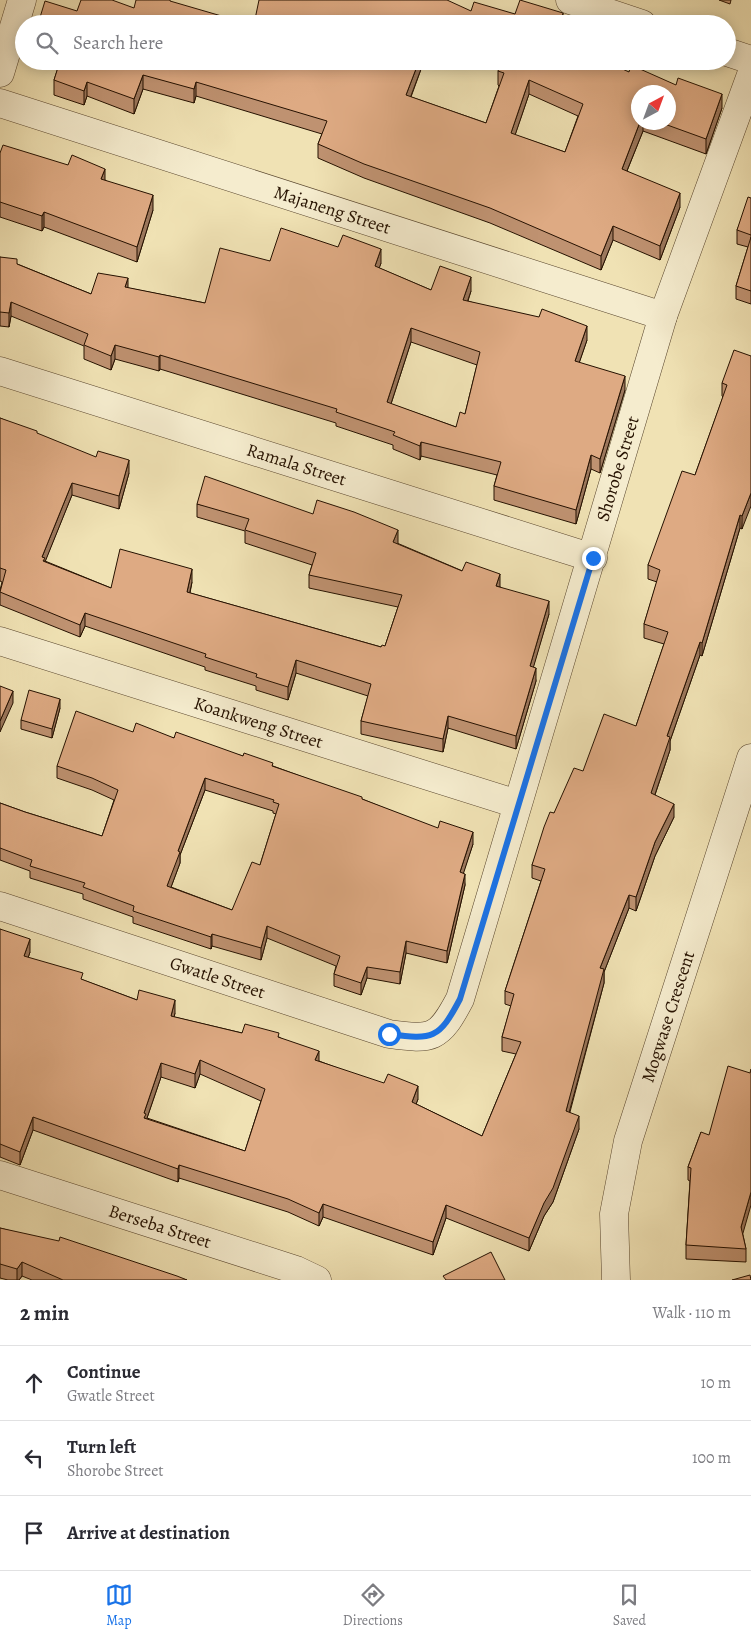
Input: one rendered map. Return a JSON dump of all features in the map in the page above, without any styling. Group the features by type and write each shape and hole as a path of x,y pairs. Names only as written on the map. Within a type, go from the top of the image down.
{"street":[{"path":"17,15 22,0"},
{"path":"570,0 615,15"},
{"path":"0,72 15,23"},
{"path":"736,55 751,60"},
{"name":"Shorobe Street","path":"437,1034 449,1019 460,999 517,804 593,558 663,316 751,75"},
{"name":"Majaneng Street","path":"0,103 663,316"},
{"name":"Ramala Street","path":"0,372 593,558"},
{"name":"Koankweng Street","path":"0,641 517,804"},
{"name":"Mogwase Crescent","path":"616,1280 614,1214 628,1141 751,758"},
{"name":"Gwatle Street","path":"0,906 389,1034 417,1038 437,1034"},
{"name":"Berseba Street","path":"0,1175 296,1270 317,1280"}],"building":[{"path":"81,0 112,0 134,8 136,0 170,0 218,15 41,15 45,1 77,11"},
{"path":"259,0 447,0 471,11 474,2 515,14 520,0 563,13 562,15 256,15"},
{"path":"57,70 416,70 406,95 486,123 504,73 498,70 625,70 629,72 630,70 642,70 676,85 631,85 631,130 637,130 622,169 680,193 660,246 613,226 601,256 490,208 364,164 318,144 327,121 196,82 194,89 143,75 134,99 87,82 84,91 54,80","holes":["529,80 583,104 565,152 511,133"]},
{"path":"678,78 722,94 706,139 676,128 676,85"},
{"path":"3,145 68,165 72,155 105,169 101,179 153,195 137,247 44,212 42,216 0,202 0,153"},
{"path":"748,197 751,198 751,235 737,230"},
{"path":"281,228 338,247 343,235 381,249 375,266 431,290 440,266 471,277 463,300 539,317 542,309 587,326 575,361 625,376 600,459 591,455 576,510 494,486 501,462 421,442 420,446 393,435 395,432 336,412 337,409 160,355 159,357 115,345 111,356 84,345 88,334 11,302 9,313 0,312 0,257 17,259 17,264 91,294 98,273 128,278 125,287 205,303 220,248 270,261","holes":["411,328 480,352 465,414 460,412 456,427 387,402"]},
{"path":"751,237 751,291 736,286"},
{"path":"734,350 751,356 751,493 742,516 740,515 702,643 700,642 667,736 670,737 651,793 674,804 655,842 636,897 629,895 600,968 604,969 566,1111 579,1116 553,1188 544,1203 529,1238 446,1205 433,1242 323,1204 319,1213 288,1199 179,1165 178,1169 33,1117 20,1152 0,1144 0,929 30,939 24,956 83,973 81,979 137,1000 139,990 175,1000 171,1016 242,1033 245,1024 279,1033 278,1037 319,1051 315,1060 384,1083 388,1074 418,1086 412,1102 482,1136 521,1042 502,1037 514,994 505,991 545,869 532,865 544,827 550,812 554,813 574,768 583,771 604,714 636,726 668,632 644,624 660,570 648,565 682,471 695,475 727,385 722,383","holes":["200,1060 265,1089 245,1151 144,1118 161,1063 195,1074"]},
{"path":"0,418 37,431 37,433 96,457 98,451 129,460 119,496 72,483 42,557 45,558 43,561 111,588 120,549 192,569 187,592 381,647 382,645 385,646 402,595 309,575 316,553 245,530 249,519 197,504 205,476 313,514 317,500 354,512 398,530 393,542 462,571 466,562 500,574 496,586 549,601 530,666 536,668 516,736 448,716 443,739 361,721 371,684 296,660 288,687 256,677 257,674 205,657 206,654 85,613 80,625 0,592 6,570 0,568"},
{"path":"0,686 13,691 0,721"},
{"path":"29,690 60,699 52,729 21,720"},
{"path":"76,711 133,732 136,723 174,738 176,732 243,756 244,753 273,763 272,766 362,797 362,799 438,828 440,821 473,832 460,872 465,874 447,951 406,941 400,972 367,967 361,983 334,974 340,956 267,926 261,948 212,934 211,937 133,911 134,906 83,887 85,883 30,866 32,860 0,848 0,803 102,836 118,790 92,778 57,766","holes":["205,778 274,800 273,802 279,804 260,865 252,862 232,910 167,886"]},
{"path":"728,1066 750,1073 751,1069 751,1192 741,1227 746,1249 686,1245 691,1168 688,1167 701,1132 709,1135"},
{"path":"0,1228 59,1241 60,1237 187,1280 63,1280 22,1262 17,1269 0,1264"},
{"path":"491,1252 505,1280 446,1280 443,1276"},
{"path":"750,1275 751,1280 732,1280"}],"route":[{"path":"389,1034 417,1038 437,1034 449,1019 460,999 517,804 593,558"}]}
